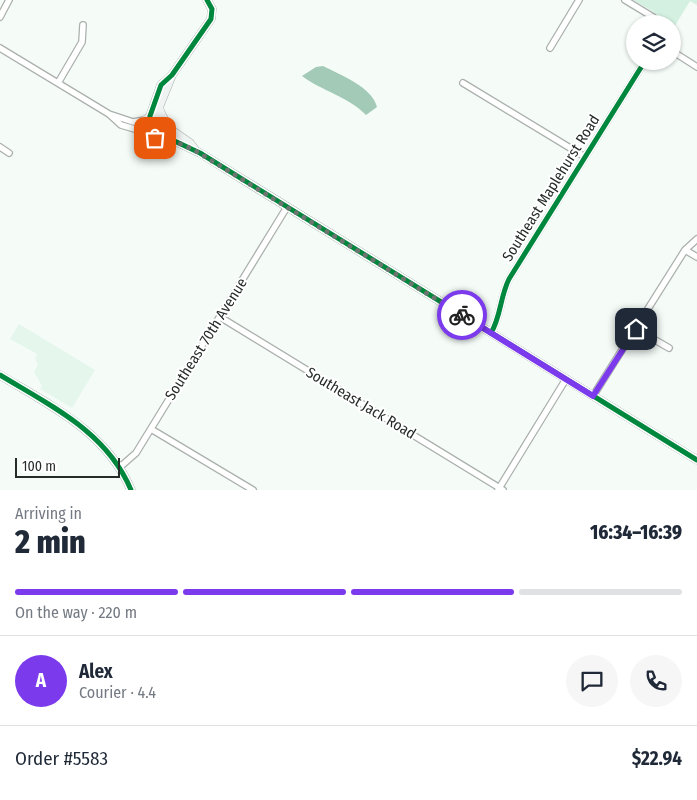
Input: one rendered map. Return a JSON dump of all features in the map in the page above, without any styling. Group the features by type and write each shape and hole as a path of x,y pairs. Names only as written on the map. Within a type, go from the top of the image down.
{"street":[{"path":"0,17 9,0"},
{"path":"145,132 158,91 172,75 209,22 212,9 206,0"},
{"path":"550,48 579,0"},
{"path":"625,0 650,15"},
{"path":"58,83 82,42 83,25"},
{"path":"0,48 109,114 121,124 145,132 152,137 166,137 196,151 697,460"},
{"path":"681,57 697,67"},
{"name":"Southeast Maplehurst Road","path":"492,333 497,323 505,286 639,70"},
{"path":"172,75 160,100 159,110 167,127 190,143 196,151"},
{"path":"463,83 585,157"},
{"path":"109,114 137,123 148,118 162,116"},
{"path":"161,137 167,127"},
{"path":"0,147 9,153"},
{"name":"Southeast 70th Avenue","path":"120,467 132,457 151,429 287,207"},
{"path":"593,396 685,250 697,239"},
{"path":"685,250 697,257"},
{"name":"Southeast Jack Road","path":"220,317 501,489"},
{"path":"636,329 669,348"},
{"path":"0,375 74,420 104,446 120,467 131,490"},
{"path":"501,489 566,379"},
{"path":"151,429 253,490"}],"shaded area":[{"path":"633,0 697,0 697,5 690,1 681,16 656,15"},
{"path":"323,66 355,82 369,93 377,107 366,115 352,103 302,76 316,67"},
{"path":"19,324 95,370 72,408 40,389 42,386 34,372 38,365 35,358 37,354 10,339"}],"cycle path":[{"path":"150,116 161,85 172,75 211,19 212,9 207,0"},
{"path":"491,333 497,320 509,279 639,70"},
{"path":"161,137 166,137 200,153 697,460"},
{"path":"0,375 58,410 92,436 108,452 121,470 131,490"}],"way so far":[{"path":"155,138 166,137 196,151 462,315"}],"route":[{"path":"462,315 593,396 636,329"}]}
